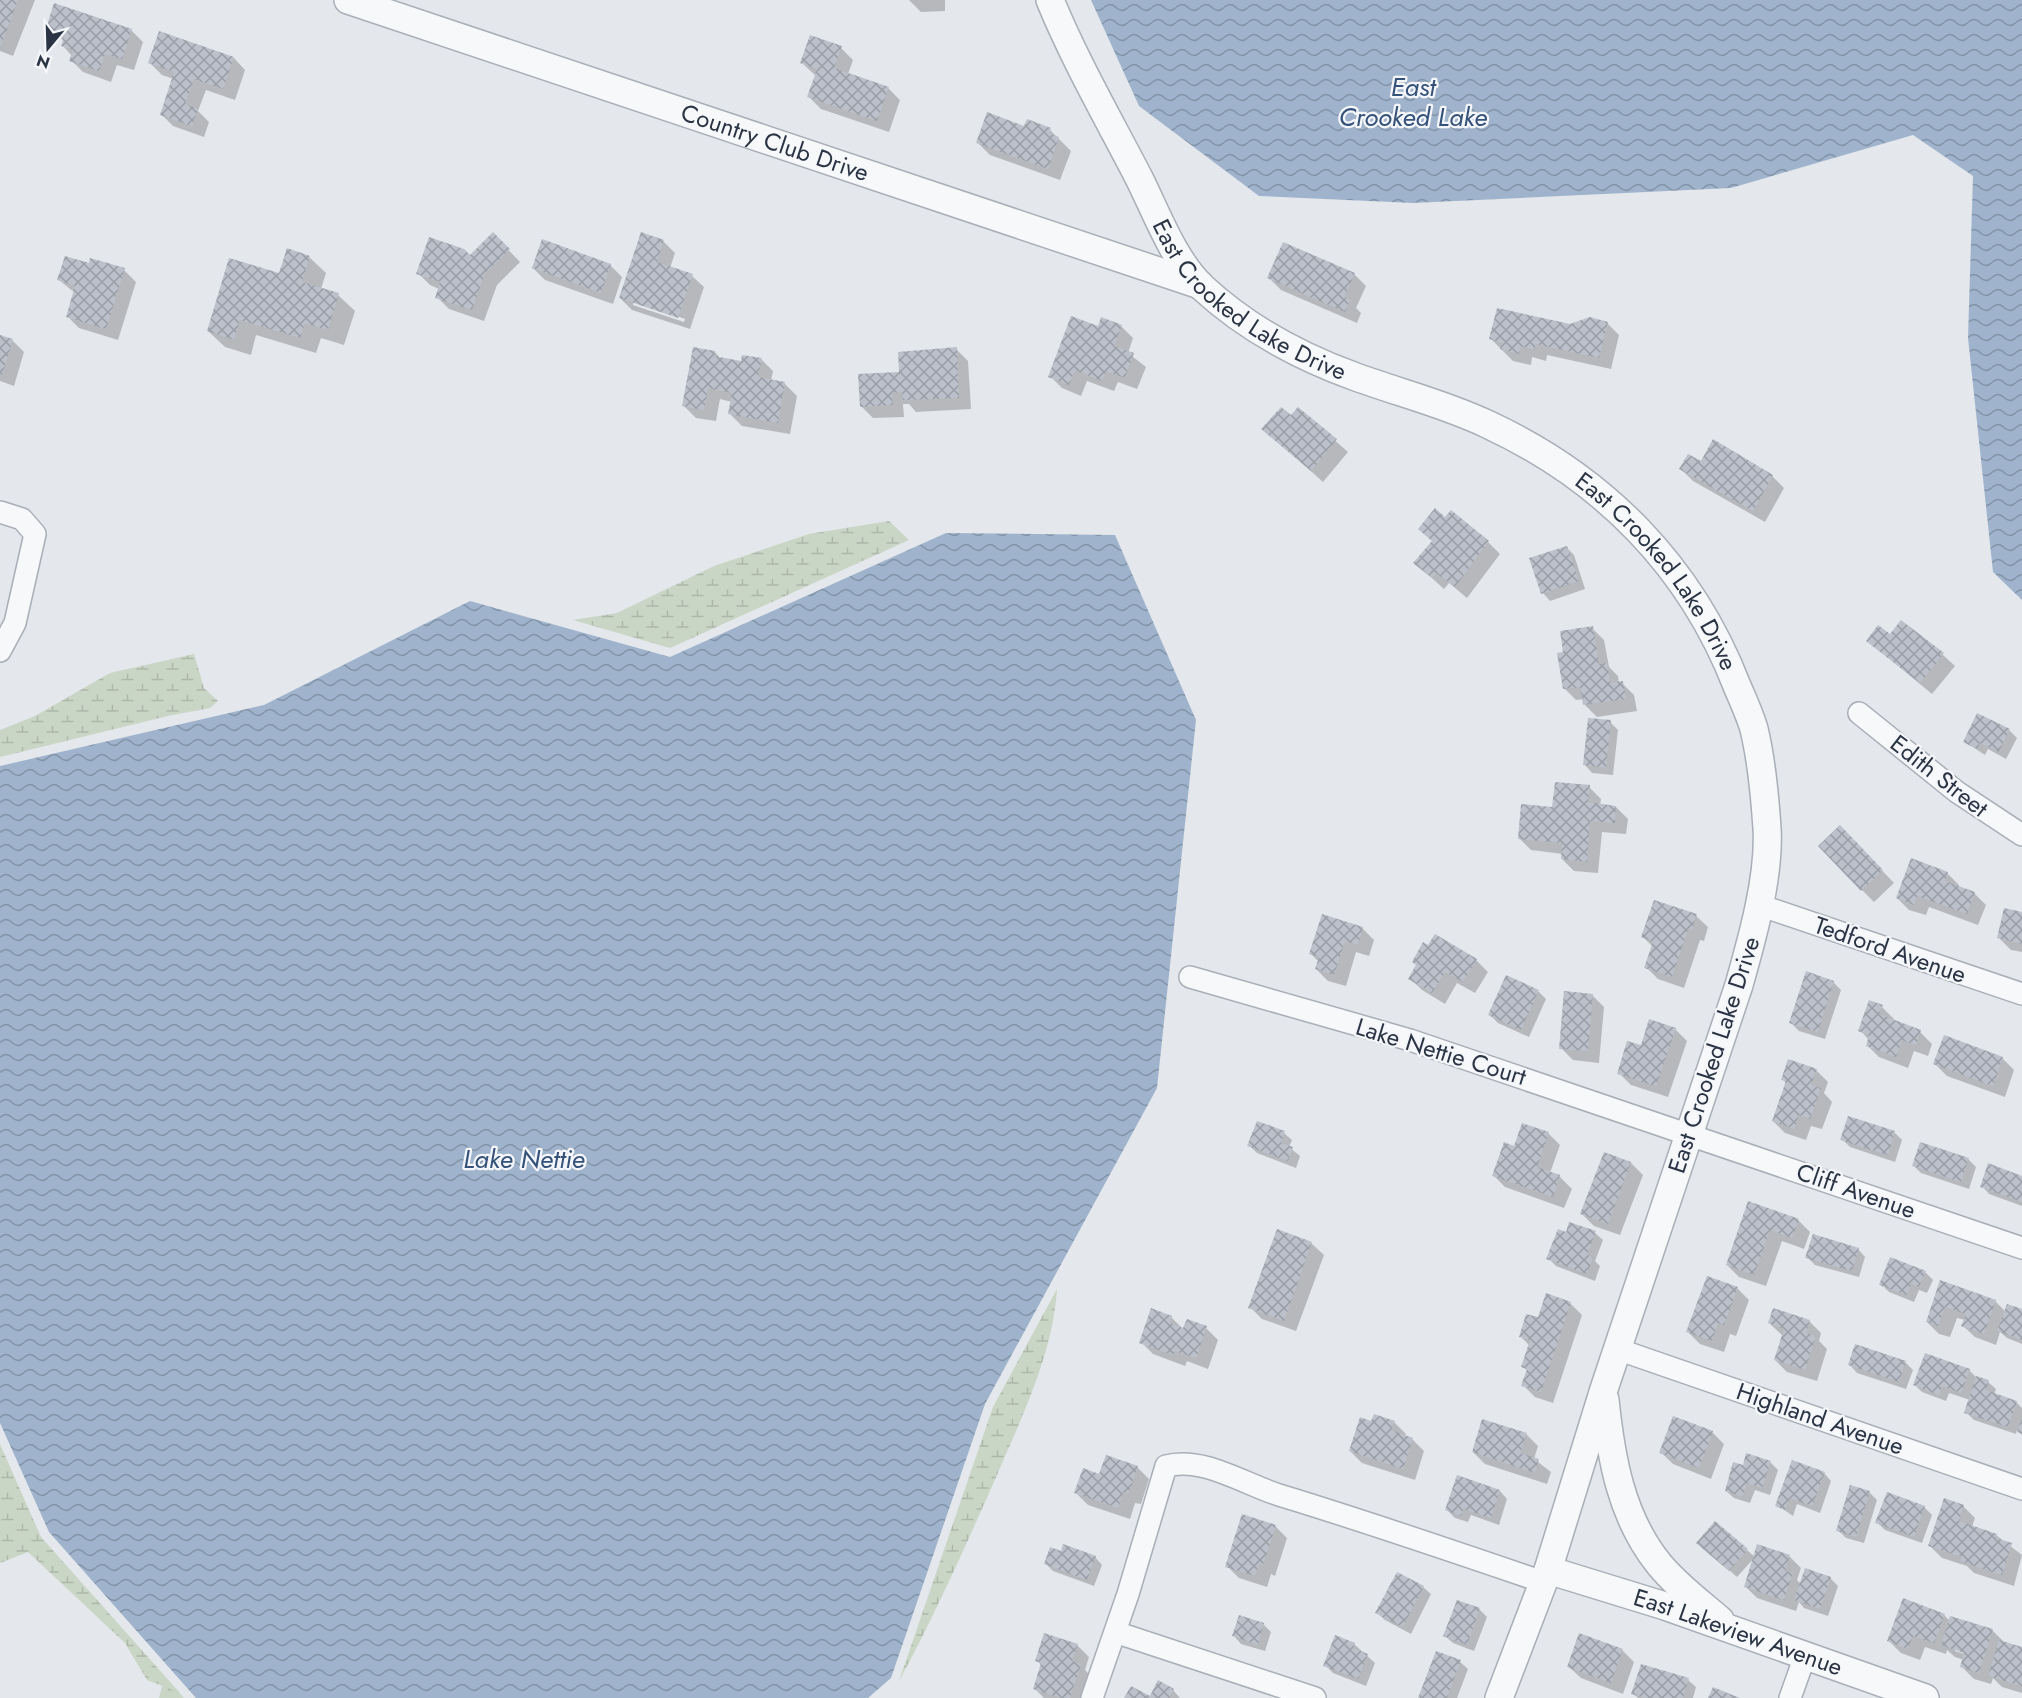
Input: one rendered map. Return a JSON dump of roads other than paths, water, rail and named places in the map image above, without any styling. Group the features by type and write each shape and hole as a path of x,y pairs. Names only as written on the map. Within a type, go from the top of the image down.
{"street":[{"name":"Country Club Drive","path":"348,0 1200,285"},
{"name":"East Crooked Lake Drive","path":"1050,0 1068,41 1161,221 1185,265 1200,285 1240,318 1286,346 1354,376 1458,411 1490,425 1551,458 1599,492 1650,540 1689,590 1724,652 1754,729 1767,831 1759,905 1739,985 1617,1349 1545,1576 1499,1698"},
{"path":"0,512 22,519 35,534 15,623 0,651"},
{"name":"Edith Street","path":"1859,713 1957,792 2022,835"},
{"name":"Tedford Avenue","path":"1759,905 2022,994"},
{"name":"Lake Nettie Court","path":"1190,977 1410,1040 1689,1135"},
{"name":"Cliff Avenue","path":"1689,1135 2022,1248"},
{"name":"Highland Avenue","path":"1617,1349 2022,1489"},
{"name":"East Crooked Lake Drive","path":"1604,1389 1616,1476 1626,1508 1639,1535 1671,1578 1732,1630"},
{"name":"East Lakeview Avenue","path":"1115,1632 1166,1466 1188,1464 1277,1494 1545,1576 1665,1606 1925,1698"},
{"path":"1092,1698 1115,1632 1315,1698"},
{"path":"1790,1698 1805,1656"}],"water":[{"name":"East Crooked Lake","path":"1091,0 2022,0 2022,600 1993,572 1968,338 1973,176 1913,135 1731,188 1413,203 1259,196 1139,106"},
{"name":"Lake Nettie","path":"946,533 1115,535 1196,720 1157,1088 985,1404 891,1678 868,1698 196,1698 49,1532 0,1423 0,766 264,705 470,601 670,657"}]}
